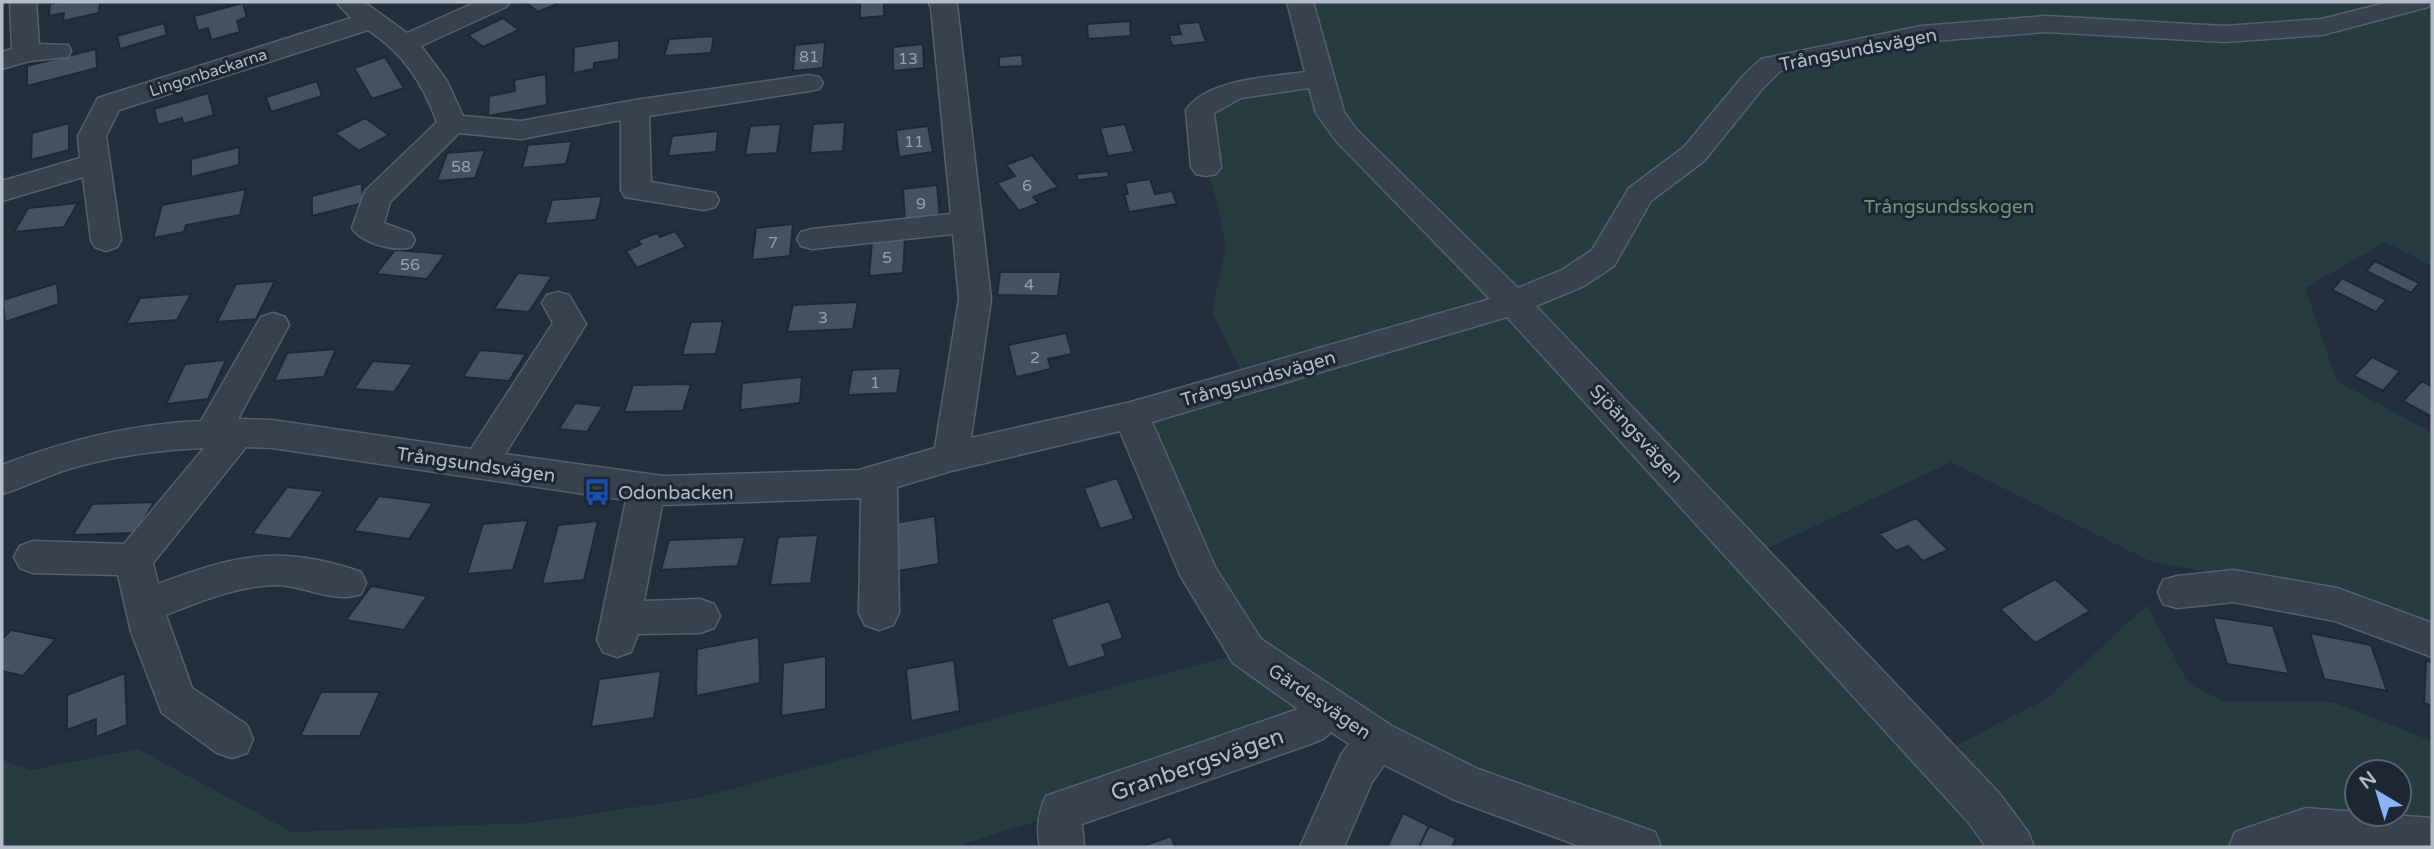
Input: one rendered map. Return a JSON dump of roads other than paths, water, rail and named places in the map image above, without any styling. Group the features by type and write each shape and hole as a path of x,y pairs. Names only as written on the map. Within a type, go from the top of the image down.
{"street":[{"path":"23,2 14,57 58,51"},
{"path":"404,44 497,2"},
{"path":"941,2 944,5 952,68 975,299 951,457"},
{"name":"Sjöängsvägen","path":"1300,2 1330,113 1346,135 1514,303 1984,808 2012,847"},
{"name":"Trångsundsvägen","path":"2,480 73,454 177,435 225,434 272,435 663,491 859,484 951,457 1131,415 1514,303 1573,278 1603,258 1640,195 1693,154 1753,82 1771,65 1922,34 2046,24 2239,33 2322,27 2419,2"},
{"name":"Lingonbackarna","path":"106,240 92,136 108,104 359,11 404,44 436,81 452,124"},
{"path":"1206,167 1200,110 1233,91 1319,78"},
{"path":"400,240 367,229 376,198 452,124 521,130 635,109 809,83"},
{"path":"635,109 636,191 704,200"},
{"path":"2,191 97,163"},
{"path":"812,239 967,222"},
{"path":"480,464 570,324 558,303"},
{"path":"133,560 225,434 273,325"},
{"name":"Gärdesvägen","path":"1131,415 1199,575 1247,652 1377,740 1467,785 1639,847"},
{"path":"879,478 879,613"},
{"path":"647,488 620,629 700,616"},
{"path":"33,556 133,560"},
{"path":"133,560 151,632 176,700 232,739"},
{"path":"146,605 200,585 268,570 307,573 347,583"},
{"path":"2177,592 2234,586 2324,602 2432,640"},
{"name":"Granbergsvägen","path":"1061,829 1308,726 1330,708"},
{"path":"1322,847 1356,769 1377,740"},
{"path":"2251,847 2306,830 2432,839"}],"place":[{"name":"Odonbacken","path":"597,492"}],"park label":[{"name":"Trångsundsskogen","path":"1949,206"}]}
